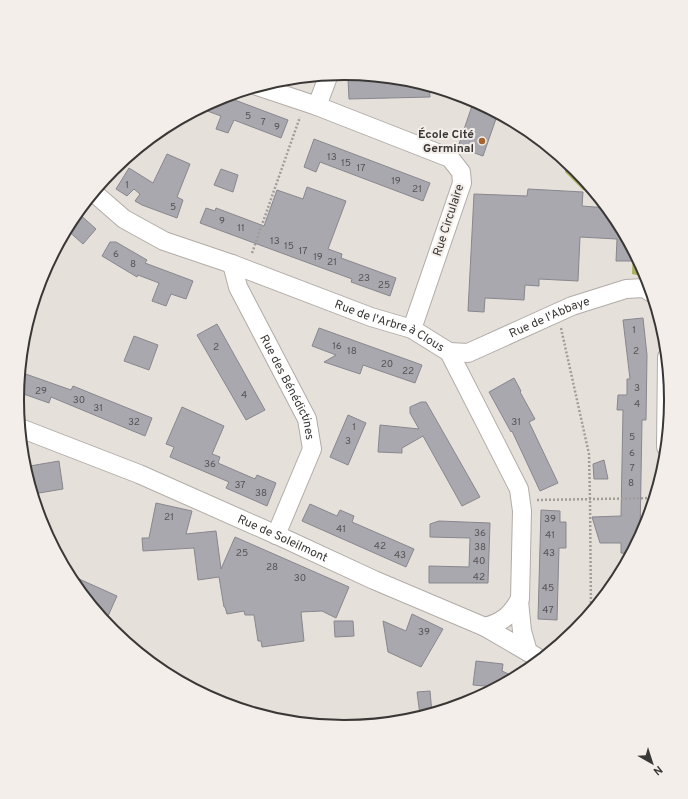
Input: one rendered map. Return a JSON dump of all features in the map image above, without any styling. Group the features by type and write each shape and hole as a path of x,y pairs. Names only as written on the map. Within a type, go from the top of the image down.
{"street":[{"path":"311,104 325,80"},
{"name":"Rue Circulaire","path":"266,89 311,104 450,158 461,172 462,183 412,329"},
{"name":"Rue de l'Arbre à Clous","path":"97,196 124,219 164,241 239,266 371,317 412,329 449,352 519,489 522,507 519,602 522,630 534,656"},
{"name":"Rue des Bénédictines","path":"239,266 238,287 307,419 312,449 276,534"},
{"name":"Rue de l'Abbaye","path":"449,352 468,353 572,306 626,289 644,288"},
{"name":"Rue de Soleilmont","path":"26,430 139,474 276,534 374,580 485,627 534,656"},
{"path":"485,627 500,622 519,602"}],"path":[{"path":"239,266 311,104"},
{"path":"558,312 589,454 591,603"},
{"path":"522,507 531,500 648,498"}],"green space":[{"path":"565,169 586,190 583,190 565,172"},
{"path":"633,261 639,275 632,274"}],"building":[{"path":"348,80 386,82 427,90 429,91 430,97 349,99"},
{"path":"233,99 288,120 281,138 234,120 228,133 216,129 221,116 207,111"},
{"path":"472,107 496,118 483,156 458,147"},
{"path":"314,139 430,183 423,201 320,162 316,172 304,167"},
{"path":"167,154 190,164 177,197 183,200 177,218 135,201 140,194 134,189 127,196 116,189 129,168 153,183"},
{"path":"221,169 238,175 233,192 214,185"},
{"path":"307,187 346,201 328,249 342,254 341,258 396,278 390,296 351,282 352,279 200,223 206,208 215,211 216,208 264,226 277,190 303,199"},
{"path":"528,189 583,192 582,206 600,207 621,240 632,261 616,261 617,239 580,237 578,281 539,279 539,286 525,285 524,300 485,298 484,312 468,311 474,194 527,196"},
{"path":"82,216 96,229 83,244 71,233"},
{"path":"110,242 116,242 147,260 145,263 193,281 186,299 171,294 166,306 152,301 159,283 138,275 137,277 102,256"},
{"path":"643,318 647,355 646,420 642,420 640,521 624,553 621,553 621,543 600,543 592,517 621,516 623,410 617,410 618,395 627,395 627,379 630,379 623,320"},
{"path":"217,324 265,410 246,420 197,335"},
{"path":"319,328 422,365 415,383 363,365 360,374 324,362 336,355 312,346"},
{"path":"134,336 158,345 149,370 124,361"},
{"path":"25,374 71,390 73,386 152,418 145,436 51,397 49,403 24,394"},
{"path":"514,378 535,419 529,422 558,483 540,491 512,431 511,432 489,392"},
{"path":"421,402 426,402 480,497 462,506 423,436 402,448 402,453 378,452 380,425 419,429 410,413 410,407"},
{"path":"182,407 224,426 212,454 220,457 218,463 255,479 257,475 276,483 267,506 226,488 229,482 170,457 174,447 166,444"},
{"path":"348,415 366,423 348,465 330,457"},
{"path":"604,460 608,479 594,479 593,464"},
{"path":"59,461 63,489 38,493 31,466"},
{"path":"156,503 192,511 186,534 216,531 221,569 235,537 349,587 336,618 322,611 301,612 304,641 262,647 261,641 258,641 254,615 245,615 244,611 227,614 224,607 219,577 198,580 194,548 143,551 142,538 149,538"},
{"path":"310,504 337,516 340,510 354,516 352,522 414,549 406,567 302,521"},
{"path":"541,510 560,511 560,522 566,522 566,548 559,548 557,620 538,619"},
{"path":"439,521 490,523 488,583 429,583 429,566 469,567 470,538 430,537 430,524"},
{"path":"80,579 117,596 108,616"},
{"path":"412,614 443,629 421,667 388,652 383,621 406,631"},
{"path":"334,621 353,621 354,636 335,637"},
{"path":"476,661 503,664 502,671 509,674 486,686 473,685"},
{"path":"430,691 432,708 419,710 417,692"}],"place":[{"name":"École Cité Germinal","path":"482,141"}]}
